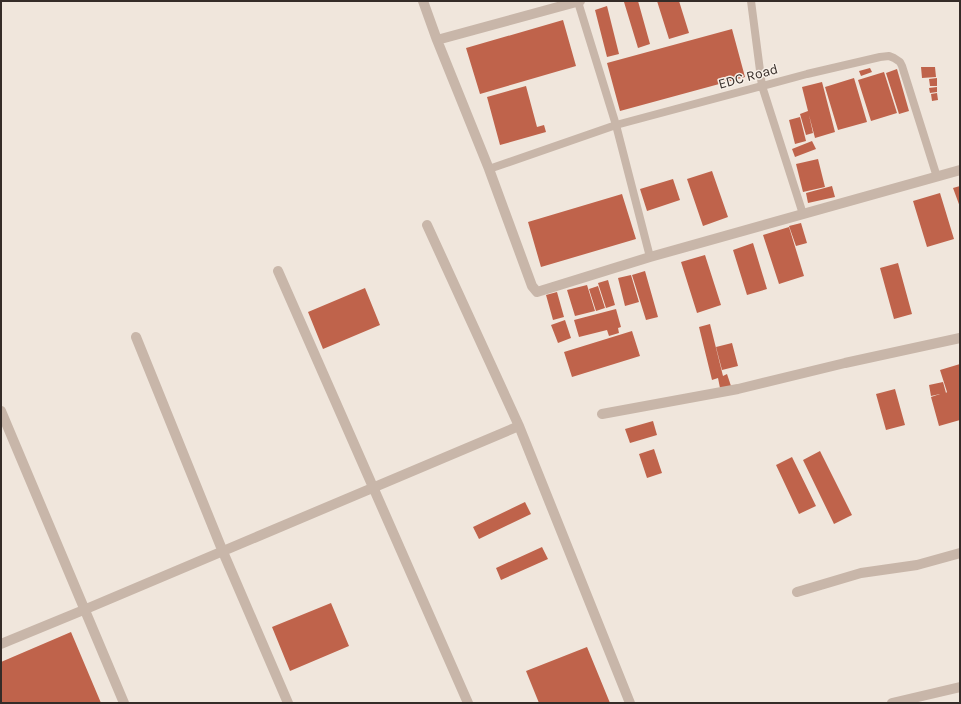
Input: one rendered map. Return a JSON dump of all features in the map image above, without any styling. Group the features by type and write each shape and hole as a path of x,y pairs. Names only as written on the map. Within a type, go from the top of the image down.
{"street":[{"path":"423,1 437,40 489,169 532,286 537,292 650,257 960,170"},
{"path":"437,40 579,1"},
{"path":"427,225 519,426 630,703"},
{"path":"278,271 468,703"},
{"path":"136,337 223,552 288,703"},
{"path":"602,414 738,389 845,363 960,338"},
{"path":"1,411 124,703"},
{"path":"1,644 86,610 519,426"},
{"path":"797,592 861,573 917,565 960,554"},
{"path":"892,703 960,687"}],"lane":[{"path":"579,1 616,125 650,257"},
{"path":"751,1 762,86 803,214"},
{"name":"EDC Road","path":"489,169 616,125 762,86 880,57 894,58 900,62 902,66 937,176"}],"building":[{"path":"638,1 650,44 638,48 624,2"},
{"path":"657,1 679,1 689,33 669,39"},
{"path":"607,6 619,54 607,57 595,10"},
{"path":"563,20 576,66 480,94 466,48"},
{"path":"732,29 745,77 620,111 607,63"},
{"path":"921,67 935,67 936,77 922,78"},
{"path":"870,68 872,72 861,76 859,71"},
{"path":"897,69 909,111 899,114 886,73"},
{"path":"884,72 897,113 871,121 858,80"},
{"path":"854,78 867,122 838,130 825,87"},
{"path":"937,78 937,86 930,86 929,79"},
{"path":"822,82 835,132 815,138 809,115 813,133 806,135 800,114 808,111 802,87"},
{"path":"526,86 537,127 544,125 546,132 500,145 487,97"},
{"path":"937,87 937,92 930,93 929,88"},
{"path":"937,93 938,100 932,101 931,94"},
{"path":"800,117 806,141 795,144 789,120"},
{"path":"812,141 816,149 795,157 792,149"},
{"path":"818,159 825,187 803,192 796,164"},
{"path":"712,171 728,217 703,226 687,179"},
{"path":"673,179 680,200 647,211 640,189"},
{"path":"832,186 835,197 808,203 806,193"},
{"path":"960,186 960,207 953,188"},
{"path":"940,193 954,239 927,247 913,201"},
{"path":"622,194 636,239 541,267 528,222"},
{"path":"801,223 807,243 796,246 789,226"},
{"path":"789,227 804,276 779,284 763,235"},
{"path":"753,243 767,289 747,295 733,250"},
{"path":"705,255 721,305 697,313 681,262"},
{"path":"898,263 912,314 894,319 880,268"},
{"path":"645,271 658,317 646,320 632,275"},
{"path":"631,275 639,302 625,306 618,278"},
{"path":"608,280 615,305 606,308 598,283"},
{"path":"587,285 595,311 575,316 567,290"},
{"path":"598,286 605,308 596,311 589,289"},
{"path":"365,288 380,325 323,349 308,312"},
{"path":"557,292 564,317 553,320 546,295"},
{"path":"616,309 621,327 618,328 619,333 609,336 607,330 579,337 574,320"},
{"path":"565,320 571,338 558,343 551,325"},
{"path":"710,324 723,376 727,374 731,386 720,388 718,378 712,380 699,327"},
{"path":"632,331 640,356 572,377 564,352"},
{"path":"732,343 738,366 722,370 716,347"},
{"path":"960,364 960,420 939,426 931,397 940,394 931,396 929,385 943,382 946,393 947,392 940,370"},
{"path":"895,389 905,425 886,430 876,394"},
{"path":"653,421 657,435 630,443 625,429"},
{"path":"654,449 662,473 647,478 639,454"},
{"path":"820,451 852,515 834,524 803,460"},
{"path":"792,457 816,506 799,514 776,465"},
{"path":"525,502 531,514 479,539 473,527"},
{"path":"542,547 548,559 501,580 496,568"},
{"path":"331,603 349,646 290,671 272,627"},
{"path":"71,632 101,703 1,703 1,662"},
{"path":"587,647 610,703 539,703 526,671"}]}
